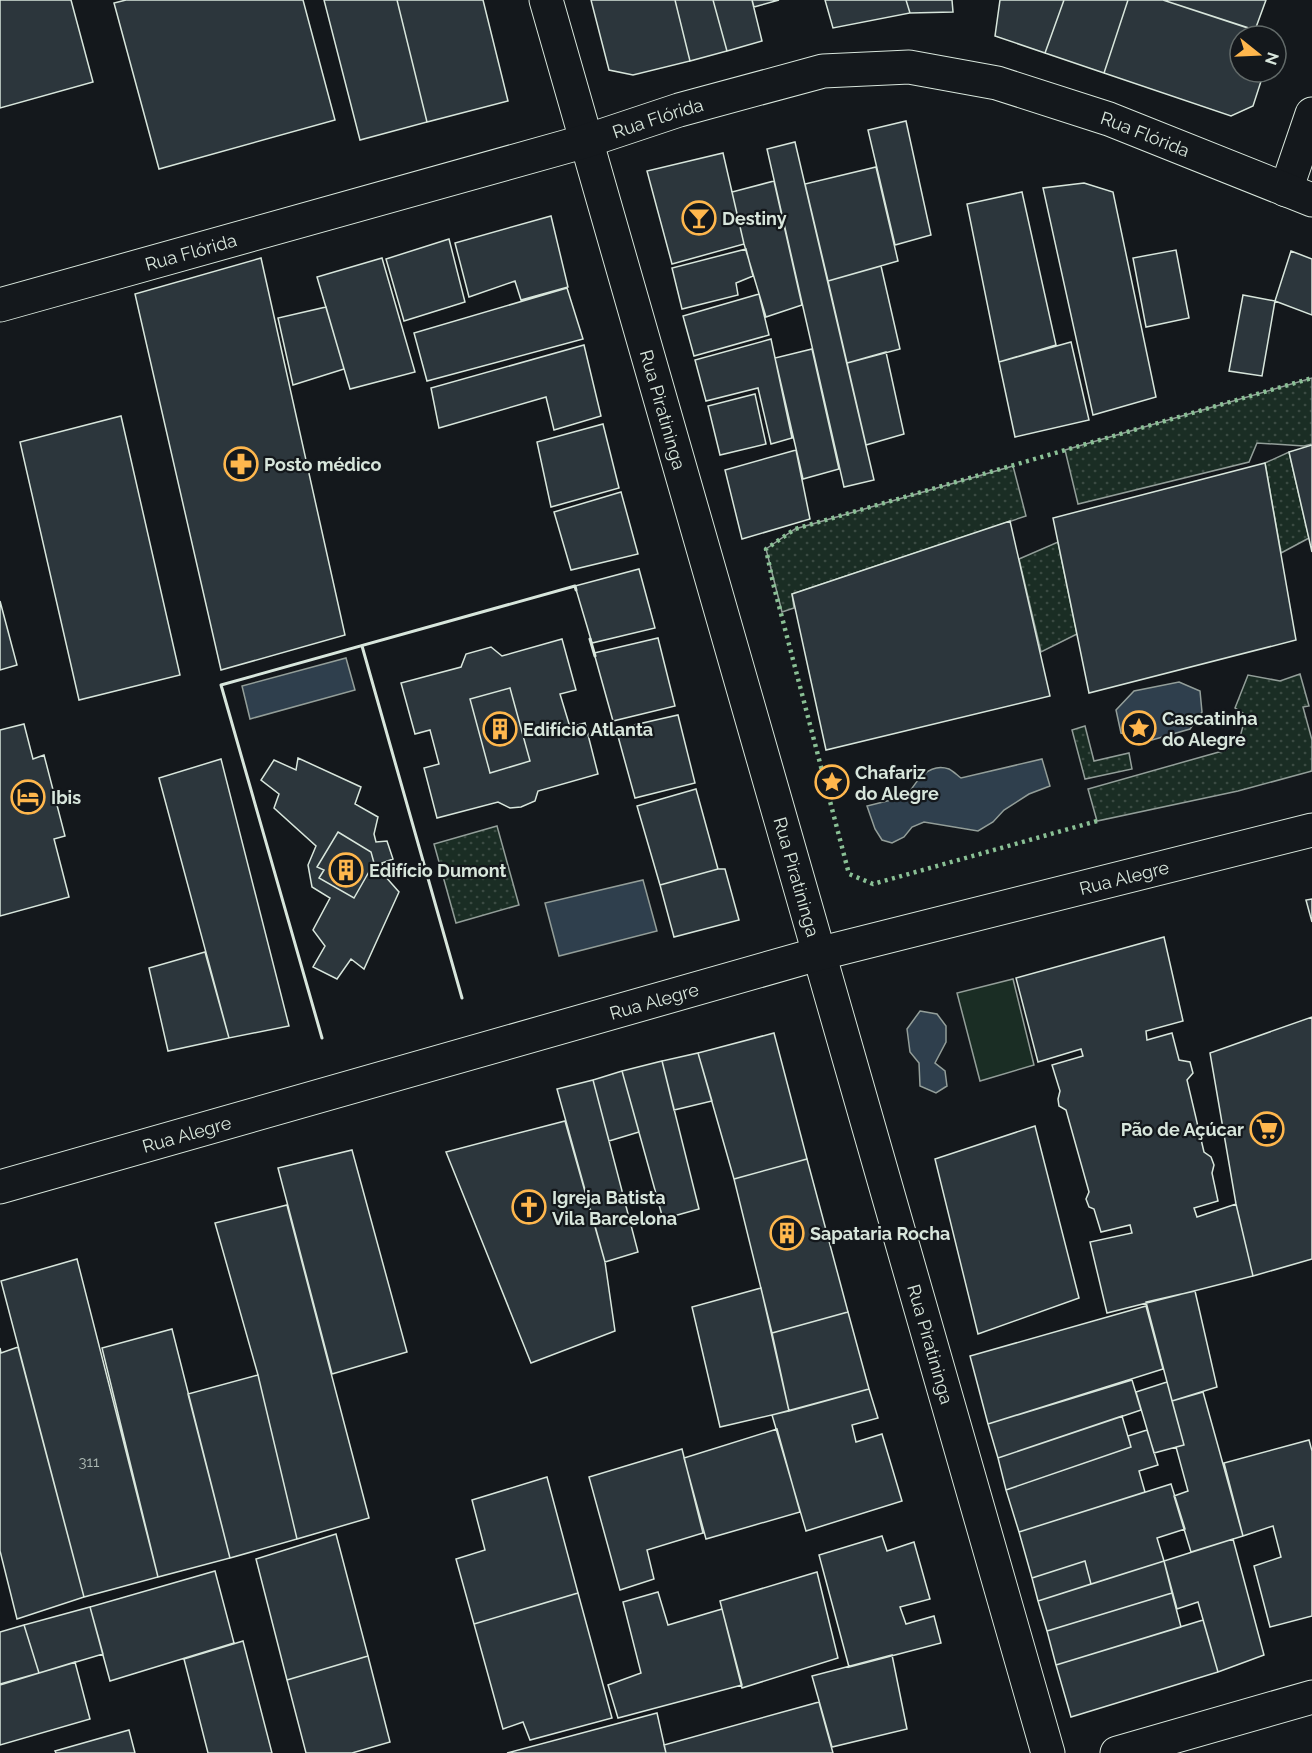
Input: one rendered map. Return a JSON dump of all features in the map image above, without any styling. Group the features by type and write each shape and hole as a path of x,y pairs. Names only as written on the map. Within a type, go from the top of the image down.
{"street":[{"name":"Rua Piratininga","path":"546,0 1048,1753"},
{"name":"Rua Flórida","path":"0,305 586,141 679,110 822,71 909,67 997,83 1120,123 1299,195"},
{"path":"1299,195 1312,114"},
{"name":"Rua Alegre","path":"0,1187 818,954 1312,830"},
{"path":"1117,1753 1312,1697"}],"green space":[{"path":"1312,378 1312,444 1304,446 1257,443 1249,462 1078,504 1065,450"},
{"path":"1289,452 1309,538 1281,553 1265,463"},
{"path":"1013,466 1026,516 792,594 794,608 782,612 766,549 795,529"},
{"path":"1058,542 1077,634 1041,652 1019,559"},
{"path":"1300,674 1309,706 1303,707 1312,740 1312,771 1238,791 1097,821 1088,789 1226,750 1240,737 1246,715 1235,708 1248,675 1280,681"},
{"path":"1085,726 1094,761 1129,753 1132,769 1085,779 1072,730"},
{"path":"497,826 519,905 456,923 434,844"},
{"path":"1013,979 1034,1065 980,1081 957,993"}],"water":[{"path":"346,658 355,690 250,719 242,686"},
{"path":"1179,682 1200,691 1202,712 1190,729 1152,740 1121,733 1116,710 1134,691"},
{"path":"1042,759 1050,786 1029,794 978,831 924,822 912,827 904,837 892,843 882,840 875,829 867,806 907,796 924,774 935,768 949,769 961,778"},
{"path":"643,880 657,931 559,956 545,903"},
{"path":"920,1011 937,1014 946,1026 946,1042 935,1063 945,1071 947,1086 936,1093 920,1086 919,1063 910,1052 907,1029"}],"building":[{"path":"0,0 71,0 93,82 0,108"},
{"path":"126,0 303,0 335,120 159,169 114,3"},
{"path":"324,0 397,0 427,122 360,140"},
{"path":"397,0 483,0 508,101 427,122"},
{"path":"591,0 675,0 690,61 633,75 609,70"},
{"path":"675,0 713,0 727,51 690,61"},
{"path":"713,0 752,0 762,41 727,51"},
{"path":"752,0 779,0 754,7"},
{"path":"825,0 906,0 910,13 833,28"},
{"path":"906,0 952,0 953,12 910,13"},
{"path":"1000,0 1064,0 1045,53 995,36"},
{"path":"1064,0 1128,0 1104,73 1045,53"},
{"path":"1128,0 1163,0 1236,24 1228,24 1228,84 1260,84 1253,106 1231,116 1104,73"},
{"path":"1163,0 1266,0 1257,24 1237,24"},
{"path":"906,121 931,235 895,245 868,130"},
{"path":"795,142 874,480 844,487 767,149"},
{"name":"Destiny","path":"723,153 744,244 672,264 647,171"},
{"path":"876,167 898,261 828,281 805,184"},
{"path":"774,181 802,305 766,317 744,244 732,192"},
{"path":"1084,183 1113,192 1156,397 1093,415 1043,188"},
{"path":"1022,192 1056,345 999,362 967,204"},
{"path":"551,216 568,287 521,300 515,281 469,297 455,243"},
{"path":"449,239 465,302 404,321 386,259"},
{"path":"746,249 753,276 736,283 738,295 682,309 672,268"},
{"path":"1176,250 1189,318 1146,327 1133,258"},
{"path":"1291,251 1312,259 1312,315 1275,301"},
{"name":"Posto médico","path":"261,258 345,635 221,670 135,294"},
{"path":"382,258 415,372 350,389 317,277"},
{"path":"881,266 900,349 847,363 828,281"},
{"path":"567,288 583,339 427,381 414,333"},
{"path":"759,294 769,335 694,356 683,316"},
{"path":"1243,295 1275,301 1262,376 1229,371"},
{"path":"326,307 344,369 293,385 278,318"},
{"path":"771,339 792,438 771,444 758,388 706,401 695,360"},
{"path":"1071,342 1089,420 1015,437 999,362"},
{"path":"584,345 601,416 554,430 546,397 439,428 431,388"},
{"path":"812,349 839,469 803,479 775,358"},
{"path":"886,352 904,434 866,445 847,363"},
{"path":"755,394 766,444 720,455 708,406"},
{"path":"121,416 180,675 79,700 20,442"},
{"path":"603,424 619,488 551,507 537,442"},
{"path":"1312,445 1312,552 1289,452"},
{"path":"796,450 810,519 742,539 725,470"},
{"path":"1265,463 1296,640 1089,693 1053,518"},
{"path":"621,492 638,554 571,570 554,512"},
{"path":"1010,521 1050,696 826,750 792,594"},
{"path":"639,569 655,628 592,643 575,586"},
{"path":"0,601 17,665 0,670"},
{"path":"658,638 675,706 613,721 594,653"},
{"name":"Edifício Atlanta","path":"562,639 576,690 560,694 570,727 585,723 598,774 538,791 535,801 521,807 510,808 498,802 437,818 424,768 439,764 430,730 415,734 401,683 461,667 466,654 491,647 502,656"},
{"path":"510,688 530,761 490,773 470,699"},
{"path":"678,715 695,783 635,798 616,729"},
{"name":"Ibis","path":"24,724 33,759 44,755 65,836 54,839 69,897 0,916 0,730"},
{"name":"Edifício Dumont","path":"298,758 361,787 355,804 378,817 374,834 376,842 387,841 393,859 382,863 384,875 399,892 364,969 351,959 337,979 313,967 325,946 313,930 330,898 312,887 308,865 316,846 274,808 279,794 261,780 274,760 296,770"},
{"path":"221,759 289,1026 229,1038 159,778"},
{"path":"696,789 718,869 660,885 637,806"},
{"path":"338,832 371,852 374,863 354,898 319,878 324,870 317,867"},
{"path":"725,869 739,920 674,937 660,885"},
{"path":"1312,899 1312,922 1306,900"},
{"path":"1164,937 1183,1021 1146,1031 1147,1040 1172,1033 1179,1060 1190,1062 1193,1073 1187,1080 1204,1152 1211,1157 1214,1165 1212,1173 1218,1201 1194,1208 1197,1217 1236,1204 1253,1276 1107,1313 1090,1242 1132,1233 1130,1225 1101,1232 1094,1209 1089,1207 1086,1199 1089,1192 1066,1110 1059,1106 1060,1091 1052,1065 1083,1056 1081,1049 1038,1062 1016,978"},
{"path":"205,952 229,1038 168,1051 149,968"},
{"name":"Pão de Açúcar","path":"1312,1017 1312,1259 1253,1276 1236,1204 1210,1053"},
{"path":"774,1033 807,1159 734,1179 698,1053"},
{"path":"698,1053 712,1101 674,1110 662,1061"},
{"path":"662,1061 699,1209 663,1219 622,1071"},
{"path":"622,1071 639,1132 609,1141 593,1080"},
{"path":"593,1080 638,1252 605,1262 557,1089"},
{"name":"Igreja Batista Vila Barcelona","path":"565,1121 605,1262 615,1331 531,1363 446,1152"},
{"path":"1035,1126 1079,1298 978,1334 935,1159"},
{"path":"352,1150 407,1352 332,1374 278,1168"},
{"name":"Sapataria Rocha","path":"807,1159 848,1312 772,1333 734,1179"},
{"path":"287,1205 369,1518 297,1539 258,1375 215,1223"},
{"path":"77,1259 158,1577 84,1597 1,1281"},
{"path":"761,1288 789,1411 720,1427 692,1307"},
{"path":"1195,1291 1217,1387 1172,1401 1146,1302"},
{"path":"1146,1306 1163,1369 988,1424 970,1356"},
{"path":"848,1312 869,1389 789,1411 772,1333"},
{"path":"172,1329 230,1558 158,1577 102,1348"},
{"path":"18,1347 84,1597 17,1619 0,1551 0,1348 1,1353"},
{"path":"258,1375 297,1539 230,1558 188,1394"},
{"path":"1132,1380 1141,1410 998,1458 988,1424"},
{"path":"1167,1382 1184,1445 1154,1453 1136,1392"},
{"path":"869,1389 878,1418 852,1425 856,1442 882,1434 902,1501 806,1531 772,1415"},
{"path":"1203,1392 1243,1536 1191,1552 1174,1496 1188,1491 1176,1447 1184,1445 1172,1401"},
{"path":"1122,1416 1131,1447 1006,1490 998,1458"},
{"path":"777,1429 800,1512 706,1539 684,1458"},
{"path":"1147,1430 1158,1465 1139,1471 1145,1492 1019,1532 1006,1490 1131,1447 1128,1436"},
{"path":"1309,1440 1312,1451 1312,1616 1270,1627 1254,1566 1281,1557 1273,1526 1243,1536 1224,1463"},
{"path":"682,1449 703,1533 647,1550 654,1579 620,1590 589,1477"},
{"path":"547,1477 578,1593 474,1624 456,1559 485,1550 472,1500"},
{"path":"1171,1484 1185,1529 1157,1538 1164,1561 1091,1584 1085,1561 1032,1578 1019,1532"},
{"path":"336,1534 368,1656 287,1680 256,1559"},
{"path":"882,1536 887,1551 914,1542 930,1599 900,1607 906,1624 934,1616 941,1643 849,1667 819,1555"},
{"path":"1233,1539 1264,1655 1218,1672 1198,1602 1177,1609 1164,1561"},
{"path":"1085,1561 1091,1584 1038,1601 1032,1578"},
{"path":"1164,1561 1172,1593 1047,1631 1038,1601"},
{"path":"215,1571 234,1643 110,1681 90,1607"},
{"path":"817,1572 838,1658 742,1688 720,1601"},
{"path":"658,1592 668,1625 722,1609 742,1685 618,1718 608,1685 641,1673 623,1602"},
{"path":"578,1593 612,1718 530,1740 523,1722 503,1729 474,1624"},
{"path":"1172,1593 1181,1627 1056,1665 1047,1631"},
{"path":"90,1607 103,1654 39,1673 24,1625"},
{"path":"1203,1620 1218,1672 1071,1717 1056,1665"},
{"path":"24,1625 39,1673 0,1684 0,1632"},
{"path":"243,1641 272,1753 208,1753 184,1659"},
{"path":"892,1655 907,1729 832,1747 812,1676"},
{"path":"368,1656 390,1742 352,1753 306,1753 287,1680"},
{"path":"75,1662 90,1719 0,1745 0,1685"},
{"path":"819,1702 833,1753 666,1753 664,1745"},
{"path":"657,1713 666,1753 507,1753"},
{"path":"129,1730 135,1753 56,1753 55,1751"}],"hedge":[{"path":"1097,821 873,884 849,874 766,549 795,529 1312,378"}],"wall":[{"path":"322,1038 221,685 575,586 576,590"},
{"path":"590,639 595,656"},
{"path":"362,646 462,998"}],"place":[{"name":"Destiny","path":"699,218"},
{"name":"Posto médico","path":"241,464"},
{"name":"Cascatinha do Alegre","path":"1139,728"},
{"name":"Edifício Atlanta","path":"500,729"},
{"name":"Chafariz do Alegre","path":"832,782"},
{"name":"Ibis","path":"28,797"},
{"name":"Edifício Dumont","path":"346,870"},
{"name":"Pão de Açúcar","path":"1267,1129"},
{"name":"Igreja Batista Vila Barcelona","path":"529,1207"},
{"name":"Sapataria Rocha","path":"787,1233"}]}
